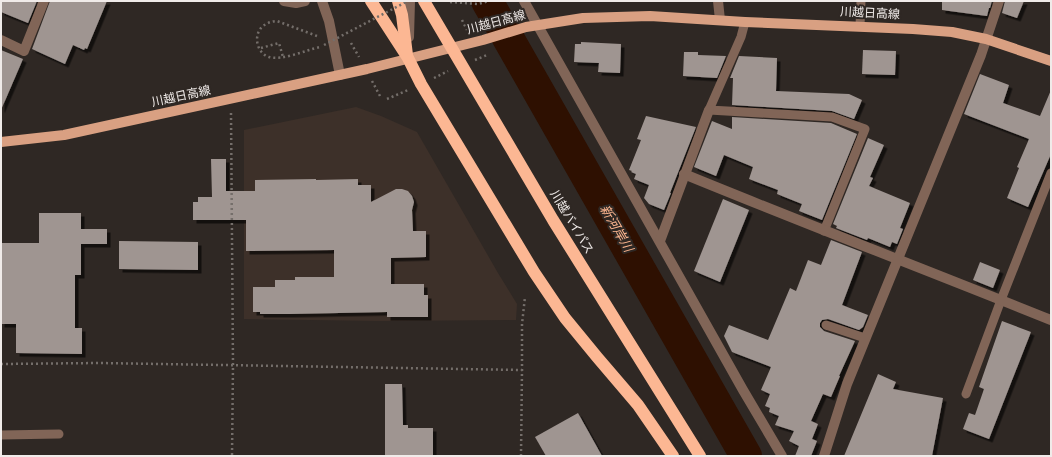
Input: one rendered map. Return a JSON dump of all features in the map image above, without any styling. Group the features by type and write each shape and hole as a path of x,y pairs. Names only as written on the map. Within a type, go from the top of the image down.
{"highway":[{"path":"372,1 408,58 421,84 534,272 565,318 638,405 673,456"},
{"path":"398,1 402,15 408,58"},
{"name":"川越バイパス","path":"424,1 553,220 700,456"}],"main road":[{"name":"川越日高線","path":"1,142 64,135 340,75 483,40 526,27 583,18 650,16 952,32 986,39 1051,61"}],"street":[{"path":"1,40 24,51 44,1"},
{"path":"284,1 296,3 305,1"},
{"path":"322,1 331,27 340,75"},
{"path":"408,58 409,1"},
{"path":"524,1 743,390 782,456"},
{"path":"718,1 720,20"},
{"path":"824,456 847,384 981,55 999,1"},
{"path":"660,241 709,110"},
{"path":"684,174 824,231 1051,320"}],"lane":[{"path":"860,26 861,1"},
{"path":"745,22 741,37 709,110 832,117 865,129 824,231"},
{"path":"966,394 1051,173"},
{"path":"826,325 865,338"},
{"path":"1,435 59,434"}],"path":[{"path":"322,38 277,21 267,23 262,26 259,31 257,43 259,49 269,57 283,57 324,46 409,1"},
{"path":"450,2 478,4 490,1"},
{"path":"261,48 279,43 283,57"},
{"path":"387,99 487,55"},
{"path":"230,98 233,366 232,456"},
{"path":"521,456 522,324 526,297"},
{"path":"1,364 100,363 522,370"}],"shaded area":[{"path":"356,107 417,132 517,304 516,320 384,321 244,319 244,130"}],"building":[{"path":"1,1 37,1 28,23 1,12"},
{"path":"50,1 107,1 87,49 85,48 84,50 73,45 65,64 32,49"},
{"path":"942,1 992,1 987,16 942,10"},
{"path":"1005,1 1024,1 1017,18 1002,13"},
{"path":"581,42 621,44 620,73 598,72 599,63 574,62 575,44 581,44"},
{"path":"1,50 23,59 1,110"},
{"path":"863,50 896,51 895,75 862,74"},
{"path":"684,52 698,52 698,55 726,56 717,78 683,76"},
{"path":"739,56 777,58 776,91 849,94 862,100 854,119 832,111 732,105 733,78 730,78"},
{"path":"980,74 1009,85 1003,103 1040,116 1051,90 1051,154 1028,207 1007,198 1019,168 1017,167 1029,139 964,114"},
{"path":"646,116 696,127 664,210 649,204 644,198 649,185 634,179 636,174 629,170 641,140 637,139"},
{"path":"732,117 831,123 857,134 822,220 799,211 802,204 777,194 778,190 749,179 753,167 724,155 716,176 694,167 712,121 732,129"},
{"path":"868,138 884,145 870,177 873,178 869,186 910,203 900,228 903,229 897,244 892,242 890,247 836,228 837,226 833,224"},
{"path":"211,159 226,159 226,191 255,191 255,180 358,179 358,185 371,185 371,202 396,189 408,191 414,202 412,210 413,231 426,231 426,257 391,258 391,284 424,284 424,295 428,295 428,317 387,317 387,312 260,314 260,312 253,312 253,287 275,287 275,280 295,280 295,277 334,277 334,250 246,251 246,220 193,220 193,202 198,202 198,197 212,197"},
{"path":"723,199 749,210 720,282 694,271"},
{"path":"39,213 81,213 81,229 107,229 107,244 81,244 81,275 75,275 75,328 82,328 82,354 16,353 16,324 1,324 1,243 39,243"},
{"path":"831,240 862,252 842,305 868,315 863,327 859,330 828,319 822,320 820,323 820,327 824,331 855,341 831,397 823,394 811,421 818,424 812,439 817,441 811,456 795,456 799,446 789,441 794,431 775,425 779,416 769,412 770,408 765,406 770,394 761,390 771,367 732,352 724,336 729,325 768,340 790,288 796,291 808,260 821,265"},
{"path":"119,241 198,242 198,270 119,269"},
{"path":"980,262 1000,270 993,288 973,280"},
{"path":"1002,321 1031,332 989,439 963,429 969,413 975,415 984,389 979,387"},
{"path":"878,374 896,382 893,389 943,398 932,456 844,456"},
{"path":"385,384 402,384 403,425 408,425 408,428 433,428 433,456 385,456"},
{"path":"578,413 602,456 546,456 535,437"}],"waterway":[{"name":"新河岸川","path":"487,1 746,456"}]}
